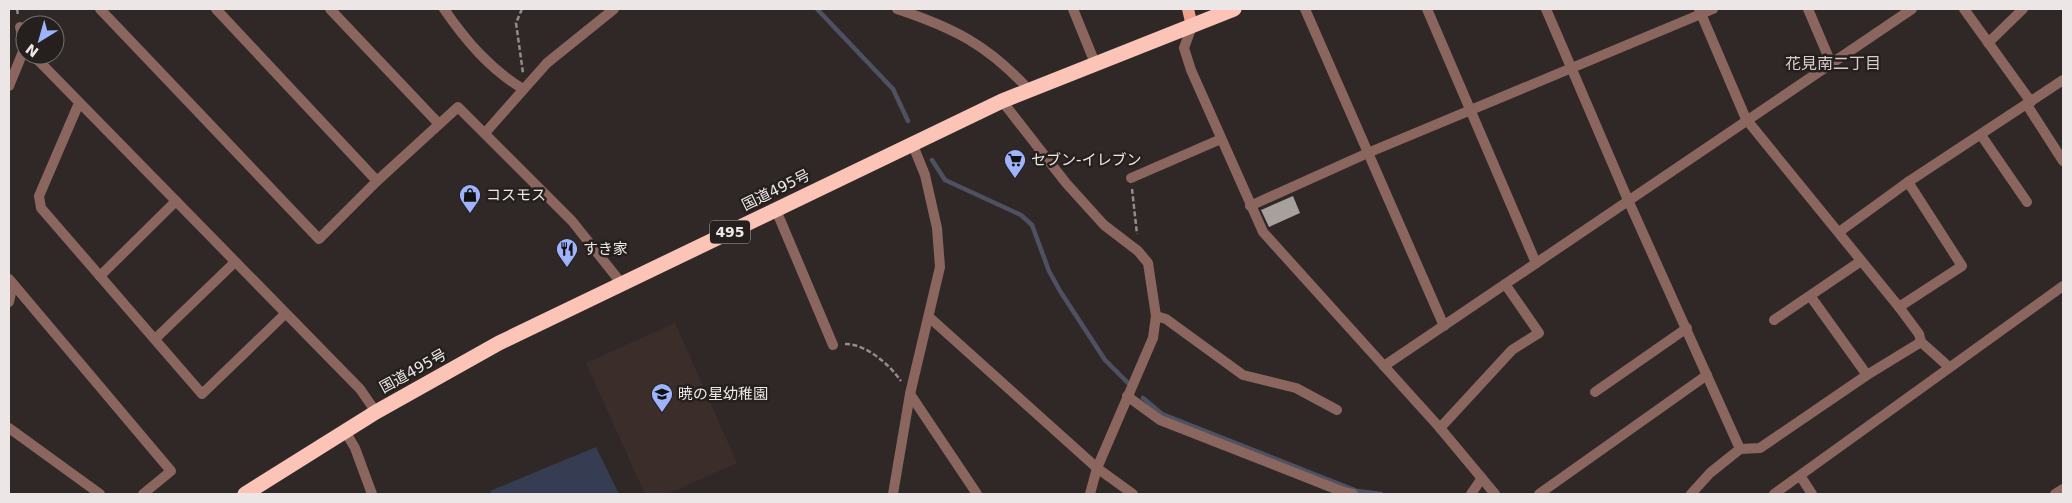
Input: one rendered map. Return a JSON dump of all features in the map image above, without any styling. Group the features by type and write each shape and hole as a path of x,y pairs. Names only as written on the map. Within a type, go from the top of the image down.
{"highway":[{"name":"国道495号","path":"245,494 376,412 499,343 1002,101 1234,9"}],"main road":[{"path":"1188,9 1192,26"}],"street":[{"path":"100,9 319,238 377,181 458,107 572,221 622,284"},
{"path":"216,9 377,181"},
{"path":"330,9 439,124"},
{"path":"444,9 467,42 508,80 523,89"},
{"path":"485,133 547,63 614,9"},
{"path":"897,9 934,21 972,39 1007,66 1029,90"},
{"path":"1073,9 1095,63"},
{"path":"1305,9 1370,152 1444,326"},
{"path":"1426,9 1536,262"},
{"path":"1546,9 1628,200 1740,449"},
{"path":"1250,206 1370,152 1700,11 1713,9"},
{"path":"1808,9 1831,63"},
{"path":"1384,366 1746,119 1912,9"},
{"path":"1964,9 2029,104 2063,161"},
{"path":"1988,42 2022,9"},
{"path":"1700,11 1746,119 1899,307 1920,334 1921,342 1949,367"},
{"path":"1192,26 1184,48 1221,139 1263,232 1440,428 1495,494"},
{"path":"9,86 18,65"},
{"path":"43,65 360,389 376,412"},
{"path":"1839,232 1908,182 2063,80"},
{"path":"1002,101 1066,183 1104,225 1138,251 1148,263 1156,316 1153,338 1097,468 1090,494"},
{"path":"80,103 39,196 41,208 202,394 285,314"},
{"path":"1981,135 2027,202"},
{"path":"1131,178 1221,139"},
{"path":"893,494 910,394 940,267 940,248 925,175 912,143"},
{"path":"1899,307 1962,266 1908,182"},
{"path":"100,276 176,201"},
{"path":"776,210 834,345"},
{"path":"1774,320 1811,297 1861,261"},
{"path":"155,339 235,262"},
{"path":"9,302 11,282"},
{"path":"11,282 171,471 144,494"},
{"path":"1440,428 1512,350 1539,333 1505,284"},
{"path":"1774,494 1949,367 2061,291"},
{"path":"1811,297 1867,375"},
{"path":"1156,316 1166,319 1243,375 1296,388 1337,410"},
{"path":"929,317 1097,468 1133,494"},
{"path":"1595,392 1687,328"},
{"path":"1691,494 1710,473 1740,449 1760,448 1867,375 1921,342"},
{"path":"1539,494 1707,374"},
{"path":"910,394 977,494"},
{"path":"1127,396 1160,420 1349,494"},
{"path":"9,428 100,494"},
{"path":"345,432 354,448 372,494"},
{"path":"1801,476 1812,494"},
{"path":"1471,494 1482,478"},
{"path":"2055,494 2063,489"}],"path":[{"path":"522,9 516,23 522,64 523,89"},
{"path":"1131,178 1138,251"},
{"path":"834,345 859,345 871,352 898,377 910,394"}],"shaded area":[{"name":"暁の星幼稚園","path":"675,323 737,463 667,494 645,494 586,363"},
{"path":"596,447 619,494 492,494 490,491"}],"building":[{"path":"1293,196 1300,213 1269,227 1261,210"}],"waterway":[{"path":"817,9 893,89 908,121"},
{"path":"932,160 945,180 1021,215 1032,225 1049,271 1060,291 1105,360 1128,383"},
{"path":"1143,398 1162,414 1357,491 1381,494"}],"place":[{"name":"セブン-イレブン","path":"1015,179"},
{"name":"コスモス","path":"470,214"},
{"name":"すき家","path":"567,268"},
{"name":"暁の星幼稚園","path":"662,413"}],"district":[{"name":"花見南二丁目","path":"1833,63"}]}
